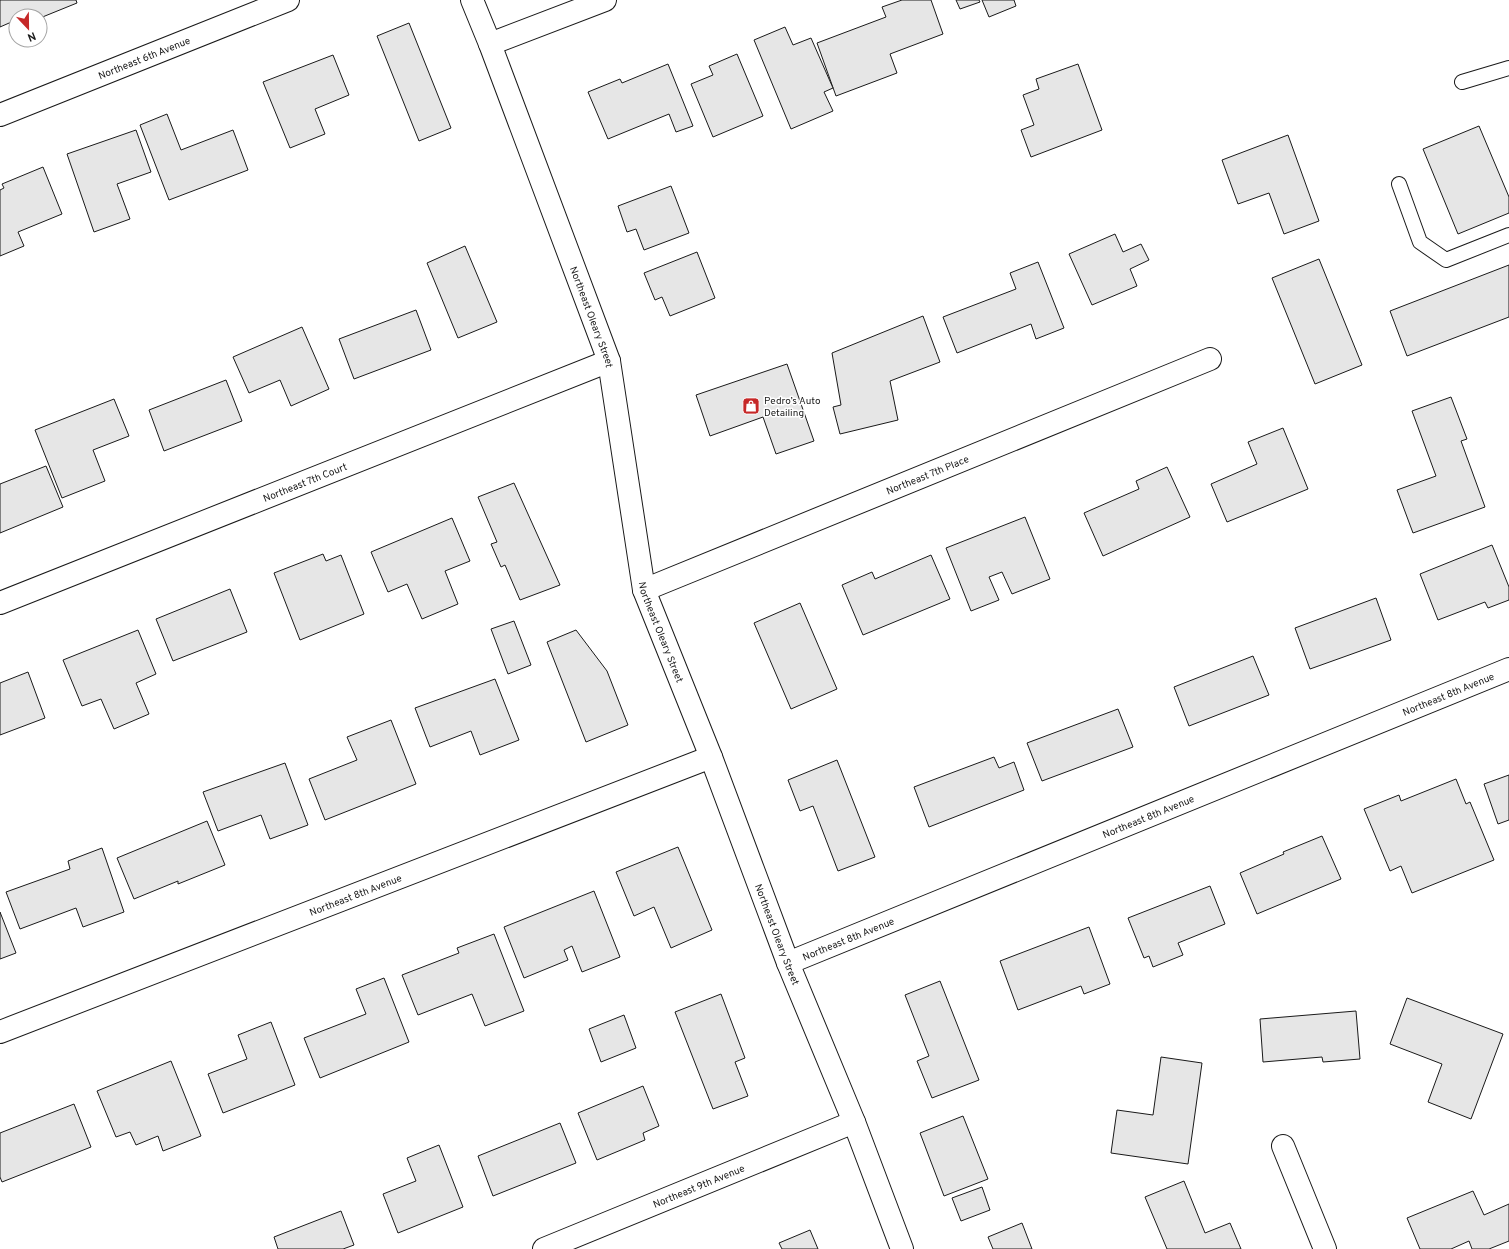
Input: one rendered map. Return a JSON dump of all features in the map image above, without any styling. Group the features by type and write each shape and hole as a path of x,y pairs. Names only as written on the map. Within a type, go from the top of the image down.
{"street":[{"name":"Northeast 6th Avenue","path":"0,115 288,0"},
{"name":"Northeast Oleary Street","path":"472,0 490,44 609,361 644,590 711,757 788,963 854,1122 902,1249"},
{"path":"490,44 605,0"},
{"name":"Northeast 7th Place","path":"644,590 1210,359"},
{"name":"Northeast 7th Court","path":"0,603 609,361"},
{"name":"Northeast 8th Avenue","path":"788,963 1509,669"},
{"name":"Northeast 8th Avenue","path":"0,1032 711,757"},
{"name":"Northeast 9th Avenue","path":"544,1249 854,1122"},
{"path":"1283,1146 1325,1249"}],"lane":[{"path":"1462,82 1509,68"},
{"path":"1399,184 1420,242 1446,260 1509,235"}],"building":[{"path":"0,0 76,0 77,3 48,15 48,8 8,8 8,24 0,27"},
{"path":"902,0 931,0 943,34 890,54 897,73 836,96 817,43 886,17 882,7"},
{"path":"956,0 979,0 980,2 960,9"},
{"path":"982,0 1014,0 1016,6 989,17"},
{"path":"409,23 451,128 419,141 377,36"},
{"path":"785,27 793,45 811,38 833,88 824,92 833,111 791,129 754,40"},
{"path":"737,54 763,116 713,137 691,84 713,75 709,66"},
{"path":"333,55 349,95 315,109 325,134 290,148 263,82"},
{"path":"668,64 693,126 676,132 669,114 608,139 588,92 620,79 622,83"},
{"path":"1078,64 1102,130 1031,157 1021,130 1034,125 1023,95 1039,89 1036,79"},
{"path":"167,114 181,150 233,130 248,170 169,200 140,125"},
{"path":"1479,126 1509,197 1509,213 1458,234 1423,149"},
{"path":"136,130 151,172 117,184 130,219 94,232 67,154"},
{"path":"1288,135 1319,221 1284,234 1269,193 1238,204 1222,160"},
{"path":"43,167 62,214 18,232 24,246 0,256 0,190 4,188 2,184"},
{"path":"671,186 689,233 644,250 636,229 627,232 618,206"},
{"path":"1115,234 1123,252 1141,244 1149,260 1130,269 1137,286 1092,305 1069,254"},
{"path":"465,246 497,322 458,338 427,263"},
{"path":"697,252 715,298 670,316 662,297 655,300 644,273"},
{"path":"1319,259 1362,365 1315,384 1272,278"},
{"path":"1038,262 1064,328 1036,339 1031,324 957,353 943,317 1016,289 1010,273"},
{"path":"1509,265 1509,317 1407,356 1390,311"},
{"path":"416,310 431,350 354,379 339,339"},
{"path":"923,316 940,362 890,381 898,420 840,434 833,407 841,405 832,353"},
{"path":"302,327 329,389 291,406 280,380 249,393 233,357"},
{"name":"Pedro’s Auto Detailing","path":"787,364 814,441 776,454 763,417 710,436 696,395"},
{"path":"226,380 242,421 164,451 149,410"},
{"path":"1451,397 1467,439 1461,441 1485,507 1413,533 1397,490 1436,476 1412,411"},
{"path":"114,399 129,436 93,450 105,481 62,498 35,430"},
{"path":"1283,428 1308,489 1227,522 1211,484 1257,464 1248,442"},
{"path":"46,466 63,507 0,533 0,484"},
{"path":"1167,467 1190,517 1103,556 1084,513 1139,489 1136,481"},
{"path":"514,483 560,585 520,600 505,565 501,567 491,544 497,542 478,497"},
{"path":"1025,517 1050,579 1012,594 1002,572 989,577 999,600 971,611 946,548"},
{"path":"452,518 470,561 445,571 458,604 422,619 407,584 388,592 371,552"},
{"path":"1492,545 1509,587 1509,600 1488,608 1485,602 1438,620 1420,574"},
{"path":"323,554 326,561 341,555 364,614 300,640 274,573"},
{"path":"931,555 950,599 863,635 842,585 872,572 875,579"},
{"path":"230,589 247,632 173,661 156,619"},
{"path":"1376,598 1391,640 1310,669 1295,628"},
{"path":"800,603 837,689 791,709 754,623"},
{"path":"514,621 531,665 508,674 491,629"},
{"path":"138,630 156,674 136,683 149,714 114,729 101,699 82,706 63,660"},
{"path":"576,630 607,671 628,725 586,742 547,642"},
{"path":"1253,656 1269,695 1189,726 1174,687"},
{"path":"28,672 45,718 0,735 0,683"},
{"path":"495,679 519,740 480,755 471,731 430,747 415,708"},
{"path":"1118,709 1133,747 1042,781 1027,743"},
{"path":"391,720 416,784 325,820 309,779 357,760 347,737"},
{"path":"994,757 999,768 1014,762 1024,790 929,827 914,787"},
{"path":"837,760 875,857 838,871 813,806 800,811 788,780"},
{"path":"285,763 308,825 270,839 261,815 218,831 203,792"},
{"path":"1509,775 1509,820 1498,824 1484,784"},
{"path":"1456,779 1466,804 1470,802 1494,860 1412,893 1401,866 1390,871 1364,809 1399,795 1401,801"},
{"path":"207,821 225,865 178,884 178,881 134,899 117,858"},
{"path":"1322,836 1341,879 1257,914 1240,873 1284,854 1283,852"},
{"path":"678,847 712,930 671,948 654,907 634,916 616,872"},
{"path":"102,848 124,912 83,927 76,908 20,929 6,892 70,869 68,861"},
{"path":"1210,886 1225,924 1178,943 1183,955 1153,967 1149,956 1144,958 1128,918"},
{"path":"594,891 620,957 582,972 572,946 564,950 568,960 524,978 504,927"},
{"path":"0,912 16,953 0,959"},
{"path":"1089,927 1110,984 1084,994 1081,986 1018,1010 1000,961"},
{"path":"494,934 524,1011 485,1026 472,994 418,1015 402,975 459,953 457,948"},
{"path":"384,978 409,1042 320,1078 304,1038 366,1014 356,989"},
{"path":"940,981 979,1080 932,1098 917,1061 929,1056 905,995"},
{"path":"721,994 745,1058 735,1062 748,1096 713,1109 675,1012"},
{"path":"1407,998 1503,1034 1471,1119 1428,1102 1442,1064 1390,1044"},
{"path":"1356,1011 1360,1059 1323,1062 1322,1057 1263,1062 1260,1019"},
{"path":"624,1015 636,1048 601,1062 589,1029"},
{"path":"271,1022 295,1085 223,1113 208,1074 247,1059 238,1035"},
{"path":"1161,1057 1202,1063 1188,1164 1111,1153 1117,1110 1153,1115"},
{"path":"171,1061 201,1136 163,1151 158,1136 136,1145 130,1132 116,1137 97,1091"},
{"path":"643,1086 659,1126 643,1133 645,1140 597,1160 578,1113"},
{"path":"74,1104 91,1147 2,1182 0,1177 0,1133"},
{"path":"963,1116 988,1179 944,1196 920,1133"},
{"path":"560,1123 576,1163 493,1196 478,1156"},
{"path":"439,1145 463,1207 398,1233 383,1194 416,1181 407,1158"},
{"path":"1184,1181 1205,1233 1230,1223 1241,1249 1167,1249 1145,1197"},
{"path":"982,1187 990,1210 961,1221 952,1198"},
{"path":"1473,1191 1484,1215 1509,1204 1509,1241 1489,1249 1472,1249 1469,1241 1451,1249 1420,1249 1407,1218"},
{"path":"341,1211 354,1245 343,1249 278,1249 274,1237"},
{"path":"1022,1223 1032,1249 993,1249 988,1237"},
{"path":"810,1230 818,1249 782,1249 779,1243"}],"place":[{"name":"Pedro’s Auto Detailing","path":"751,406"}]}
